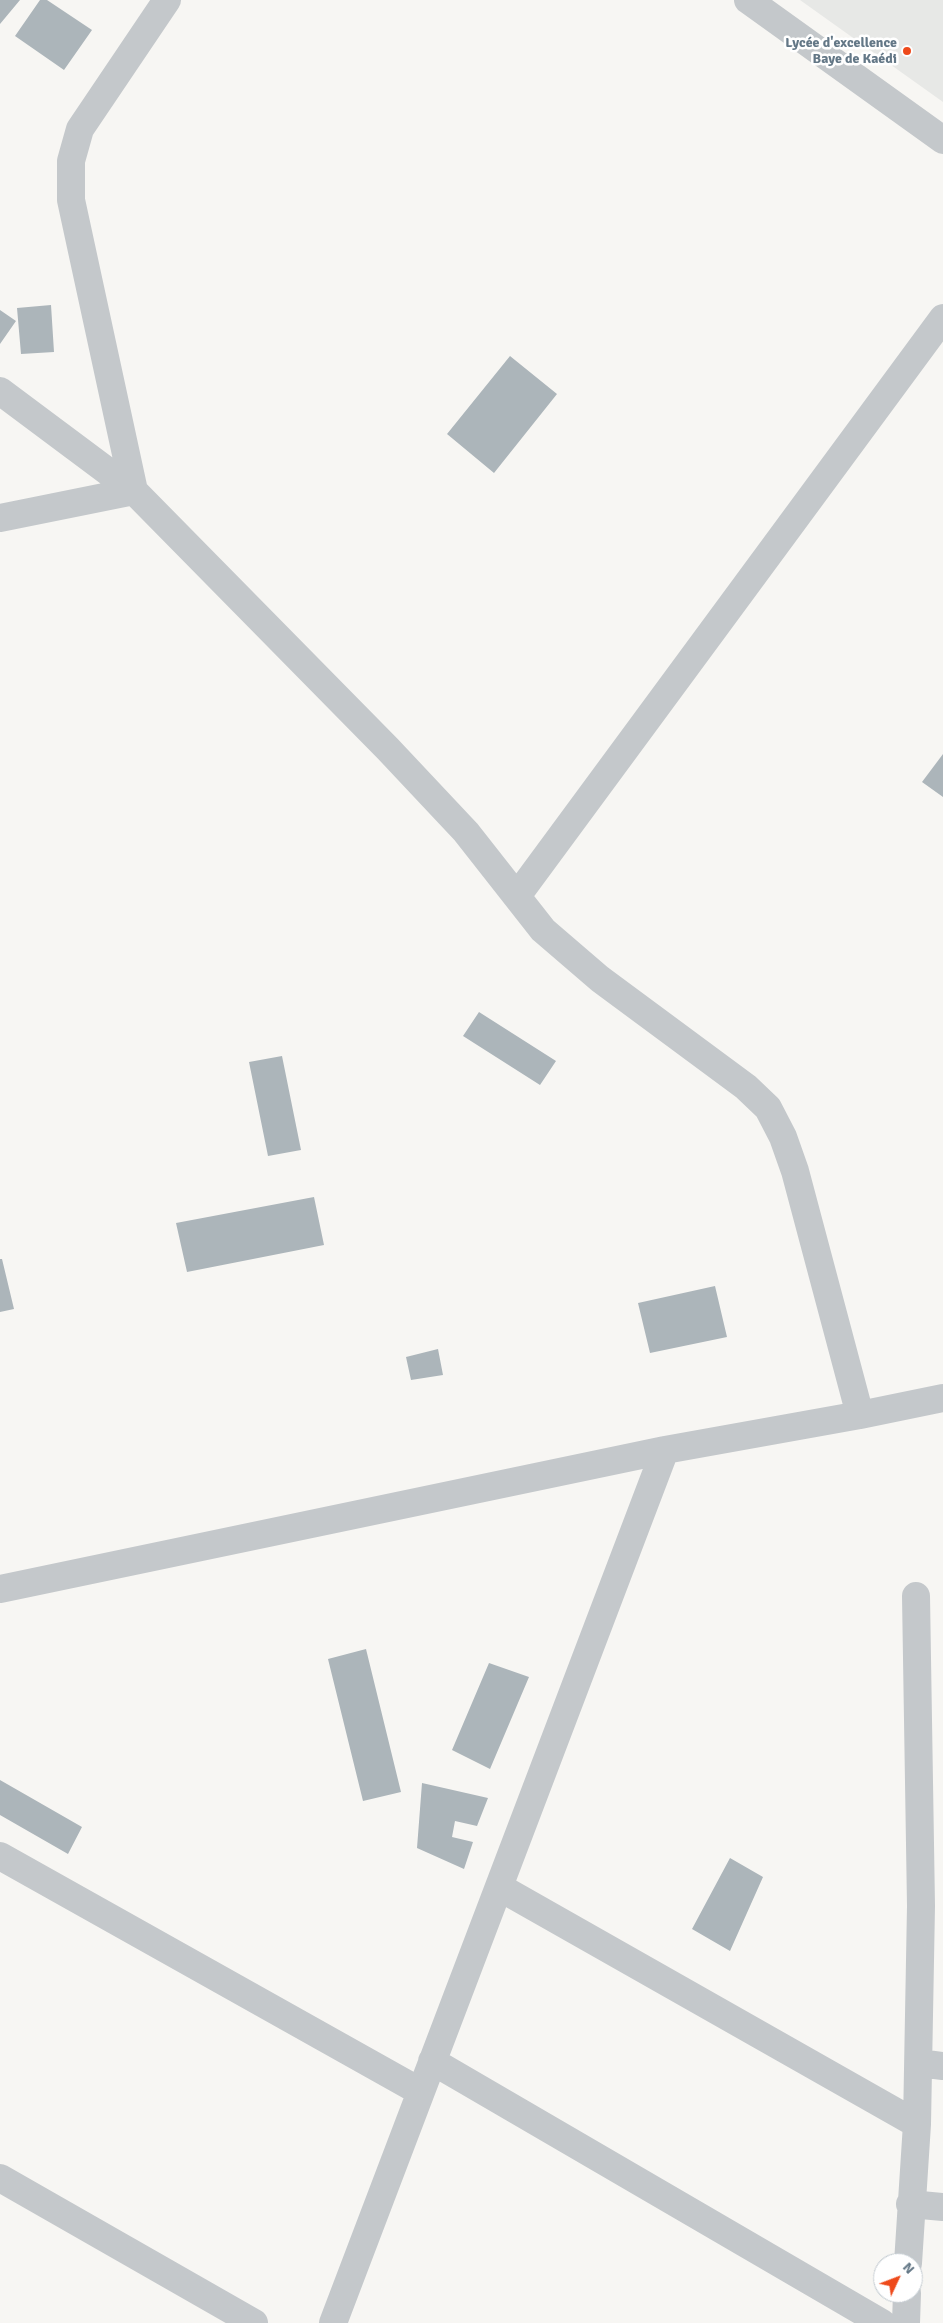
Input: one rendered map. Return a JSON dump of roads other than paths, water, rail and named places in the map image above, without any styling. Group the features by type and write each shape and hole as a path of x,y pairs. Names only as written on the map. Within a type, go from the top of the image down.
{"street":[{"path":"134,491 71,200 71,161 80,129 167,0"},
{"path":"748,0 943,140"},
{"path":"516,896 943,318"},
{"path":"0,390 134,491 401,763 466,832 543,930 600,979 746,1087 768,1108 783,1137 795,1172 860,1415"},
{"path":"0,518 134,491"},
{"path":"0,1589 665,1450 943,1398"},
{"path":"333,2323 665,1450"},
{"path":"908,2253 910,2204 917,2124 931,2065 932,1908 916,1596"},
{"path":"0,1856 420,2092"},
{"path":"499,1887 917,2124"},
{"path":"432,2061 882,2323"},
{"path":"0,2178 254,2323"},
{"path":"910,2204 943,2207"},
{"path":"906,2323 907,2303"}],"place":[{"name":"Lycée d'excellence Baye de Kaédi","path":"907,51"}]}
